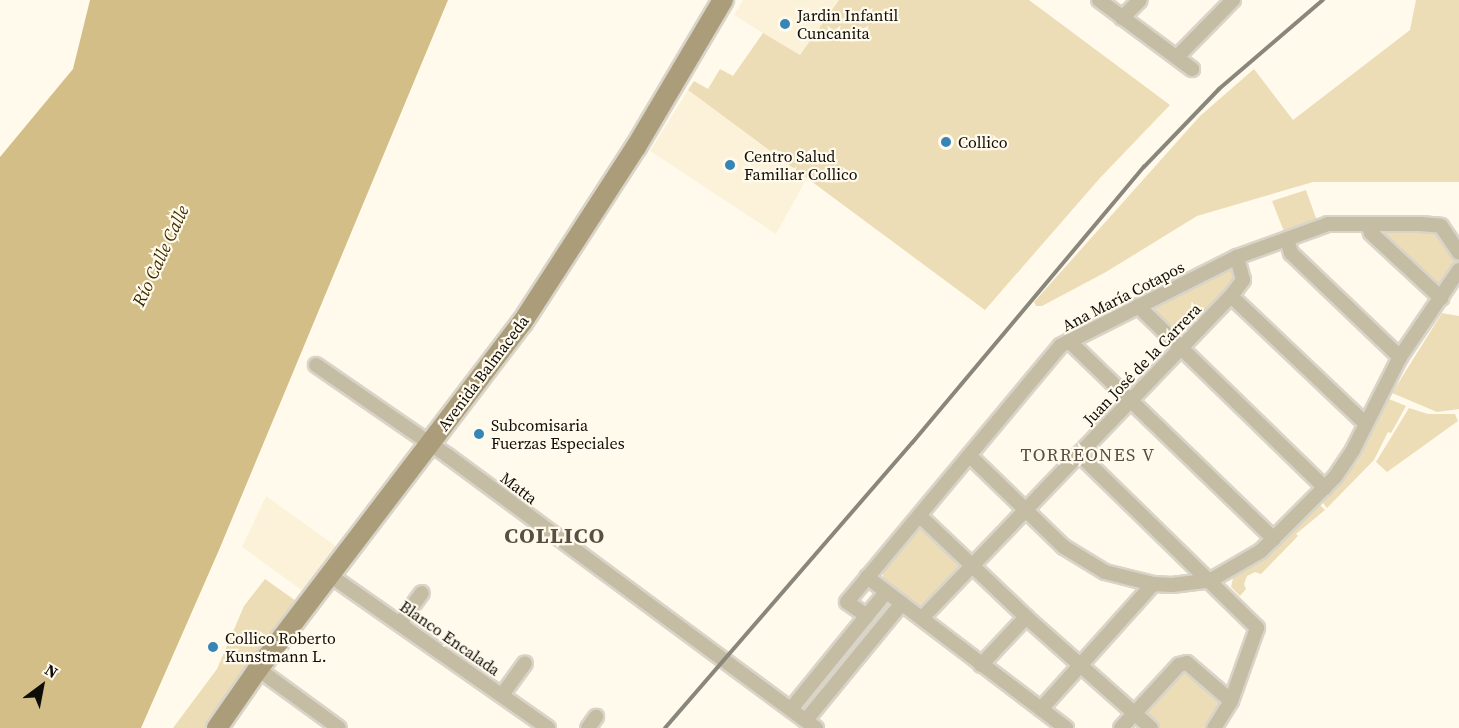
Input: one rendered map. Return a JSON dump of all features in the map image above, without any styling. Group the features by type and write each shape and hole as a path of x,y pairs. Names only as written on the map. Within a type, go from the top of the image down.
{"main road":[{"name":"Avenida Balmaceda","path":"217,728 258,669 522,323 636,147 723,0"}],"street":[{"path":"1099,0 1192,69"},
{"path":"1122,18 1140,0"},
{"path":"1177,57 1233,0"},
{"name":"Ana María Cotapos","path":"867,616 847,602 1060,346 1237,257 1328,224 1441,226 1459,253"},
{"path":"1368,225 1371,233 1441,298"},
{"path":"1287,239 1292,253 1400,357"},
{"name":"Juan José de la Carrera","path":"922,618 1231,296 1243,280 1237,257"},
{"path":"970,456 1064,547 1105,572 1153,584 1172,585 1211,580 1261,551 1325,488 1353,450 1400,357 1459,270"},
{"path":"1231,296 1366,424"},
{"path":"1138,306 1325,488"},
{"path":"1070,341 1274,539"},
{"name":"Matta","path":"316,365 430,443 811,724"},
{"path":"1079,454 1211,580 1257,628 1232,701 1214,728"},
{"path":"920,516 1026,617 1151,728"},
{"name":"Blanco Encalada","path":"331,576 548,728"},
{"path":"867,577 1066,728"},
{"path":"1041,709 1153,584"},
{"path":"791,709 886,592"},
{"path":"400,623 422,593"},
{"path":"811,724 902,603"},
{"path":"981,665 1026,617"},
{"path":"502,695 525,663"},
{"path":"1121,728 1179,665 1187,663 1232,701"},
{"path":"258,669 339,728"}],"shaded area":[{"name":"Jardin Infantil Cuncanita","path":"743,0 839,0 800,56 734,15"},
{"name":"Collico","path":"839,0 1029,0 1170,105 1100,178 985,310 688,90 694,81 708,89 720,69 733,76 763,33 800,55"},
{"path":"1416,0 1459,0 1459,182 1313,182 1197,216 1106,272 1042,306 1036,306 1034,302 1200,116 1254,69 1293,120 1410,30"},
{"name":"Centro Salud Familiar Collico","path":"688,90 807,178 776,234 650,151"},
{"path":"1306,190 1317,221 1285,234 1272,201"},
{"path":"1374,229 1434,229 1456,257 1456,265 1437,289"},
{"path":"1227,266 1235,271 1237,280 1181,342 1145,309"},
{"path":"1442,313 1459,316 1459,409 1437,412 1392,393"},
{"path":"1389,399 1406,406 1391,433 1388,432 1374,460 1327,508 1323,503 1358,461"},
{"path":"1409,408 1428,414 1455,414 1458,421 1387,472 1376,462"},
{"path":"266,496 340,549 307,594 242,547"},
{"path":"1320,505 1325,510 1296,534 1298,536 1261,574 1255,572 1247,576 1244,584 1246,589 1240,596 1231,587 1233,578 1265,559"},
{"path":"922,524 966,564 928,604 918,606 884,583 883,570"},
{"path":"265,579 303,606 210,728 173,728 217,669 244,606"},
{"path":"888,604 890,606 801,709 799,707"},
{"path":"1185,666 1224,699 1208,728 1159,728 1143,713"}],"water":[{"name":"Río Calle Calle","path":"90,0 448,0 219,550 141,728 0,728 0,157 73,69"}],"railway":[{"path":"665,728 912,443 1144,167 1219,89 1323,0"}],"place":[{"name":"Jardin Infantil Cuncanita","path":"785,24"},
{"name":"Collico","path":"946,142"},
{"name":"Centro Salud Familiar Collico","path":"730,165"},
{"name":"Subcomisaria Fuerzas Especiales","path":"479,434"},
{"name":"Collico Roberto Kunstmann L.","path":"213,647"}],"district":[{"name":"TORREONES V","path":"1088,455"},
{"name":"COLLICO","path":"555,536"}]}
